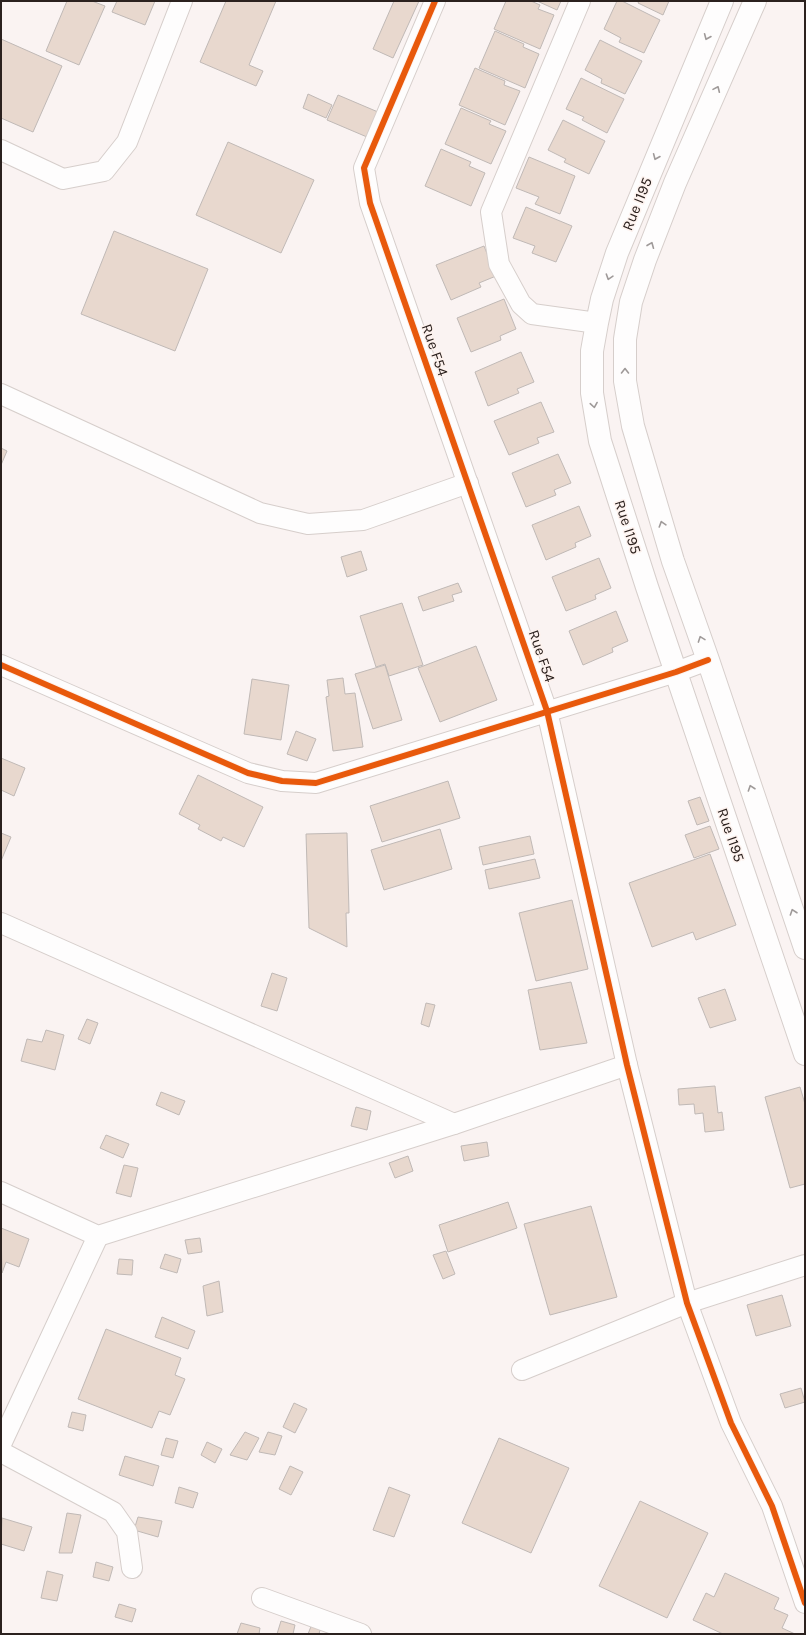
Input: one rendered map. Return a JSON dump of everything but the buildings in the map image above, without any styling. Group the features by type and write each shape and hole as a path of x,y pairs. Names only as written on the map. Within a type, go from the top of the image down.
{"main road":[{"name":"Rue I195","path":"722,1 617,253 602,299 597,323 592,351 592,393 600,441 805,1054"},
{"name":"Rue I195","path":"755,1 675,183 645,260 631,302 625,339 624,381 633,426 673,561 805,948"}],"street":[{"path":"1,150 63,179 104,171 127,142 182,1"},
{"name":"Rue F54","path":"435,1 364,168 370,203 547,711 627,1065 687,1302 731,1423 772,1506 805,1603"},
{"path":"580,1 491,212 499,264 521,304 532,314 597,323"},
{"path":"1,394 260,513 308,524 363,520 468,483"},
{"path":"1,665 248,773 282,781 316,783 676,672 708,660"},
{"path":"1,923 454,1124"},
{"path":"1,1192 98,1236 454,1124 627,1065"},
{"path":"1,1444 98,1236"},
{"path":"522,1370 687,1302 805,1265"},
{"path":"1,1452 113,1512 127,1532 132,1568"},
{"path":"262,1598 361,1634"}],"cycle path":[{"path":"435,1 364,168 370,203 547,711 627,1065 687,1303 731,1423 772,1506 805,1603"},
{"path":"1,665 248,773 282,781 316,783 676,672 708,660"}]}
